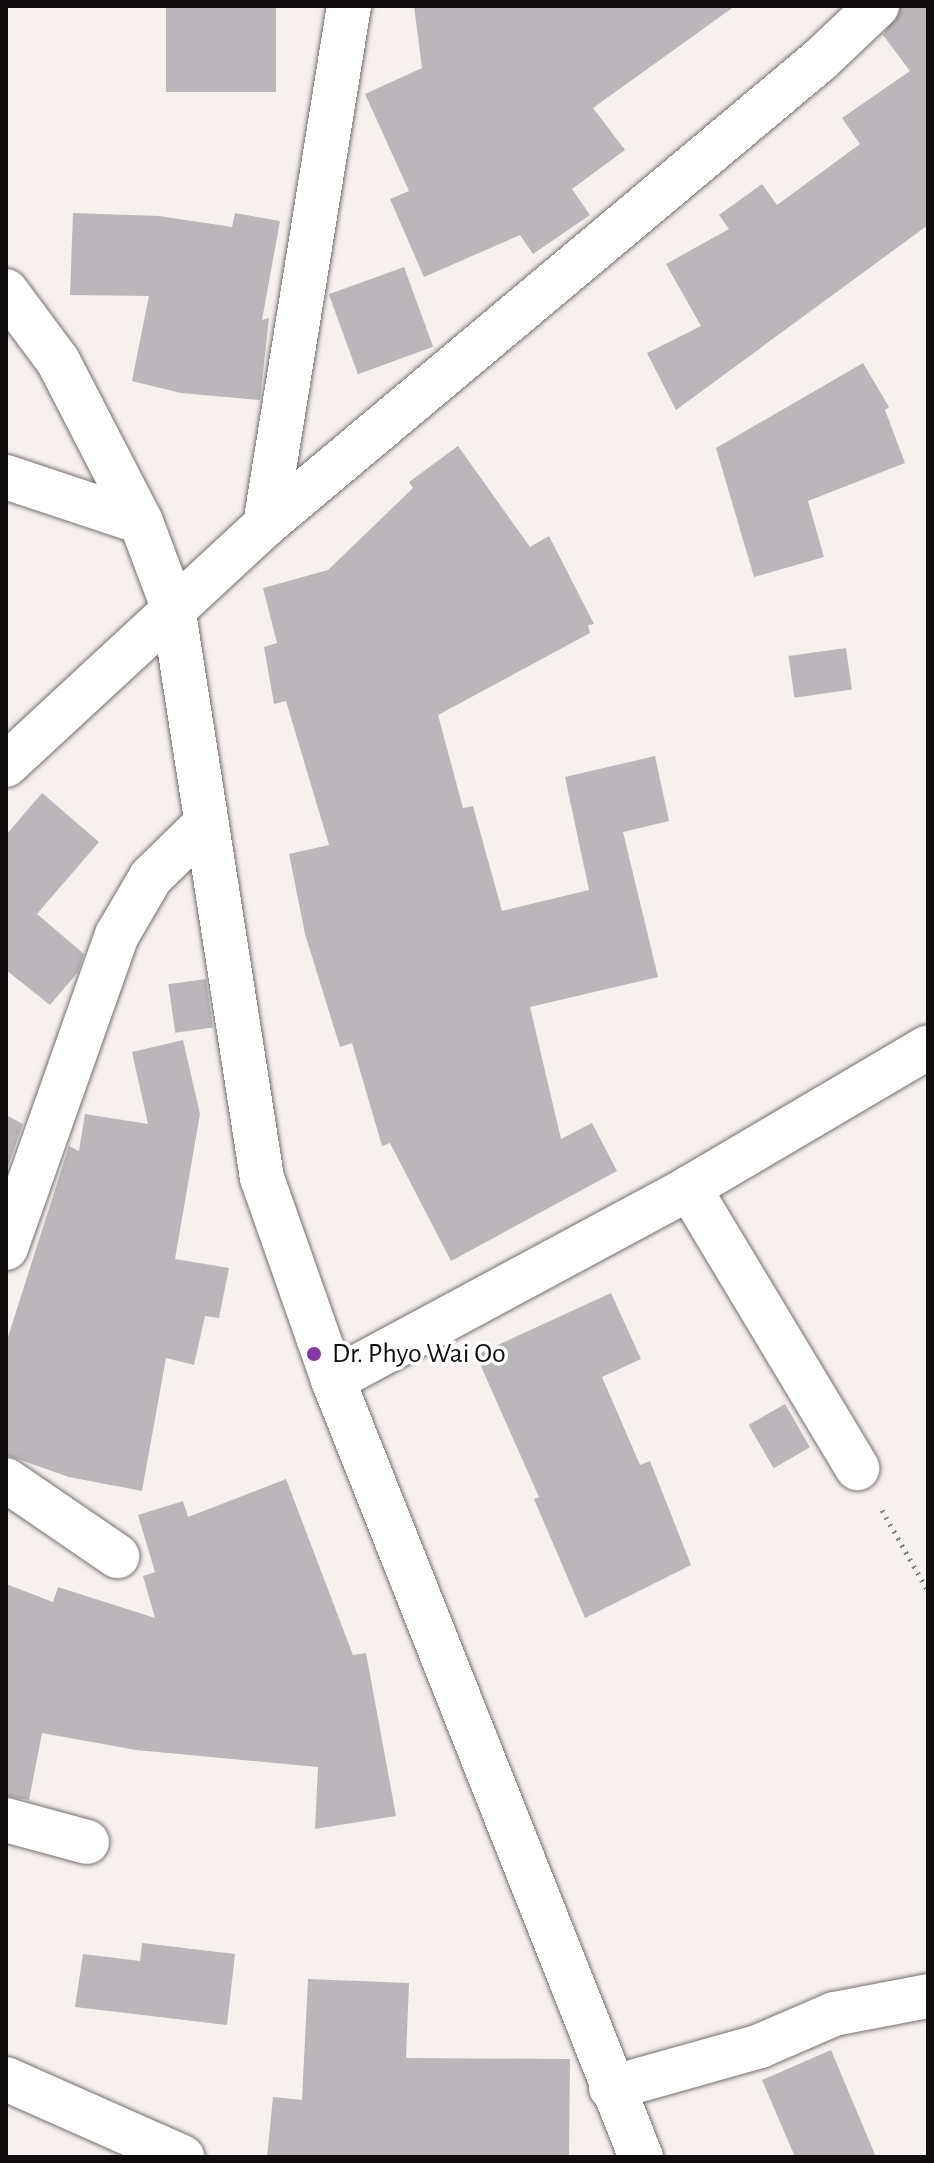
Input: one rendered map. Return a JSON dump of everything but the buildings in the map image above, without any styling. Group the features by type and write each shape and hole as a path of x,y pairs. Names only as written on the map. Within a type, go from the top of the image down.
{"street":[{"path":"265,525 349,6"},
{"path":"6,765 265,525 809,70 877,6"},
{"path":"6,291 58,361 141,522 173,607 203,826 262,1178 333,1380 611,2088 641,2157"},
{"path":"6,477 141,522"},
{"path":"6,1248 117,935 151,877 203,826"},
{"path":"333,1380 689,1188 928,1047"},
{"path":"689,1188 857,1468"},
{"path":"6,1480 117,1556"},
{"path":"6,1820 87,1842"},
{"path":"611,2088 760,2046 834,2014 928,1996"},
{"path":"6,2079 182,2157"}],"path":[{"path":"857,1468 928,1591"}],"place":[{"name":"Dr. Phyo Wai Oo","path":"314,1354"}]}
